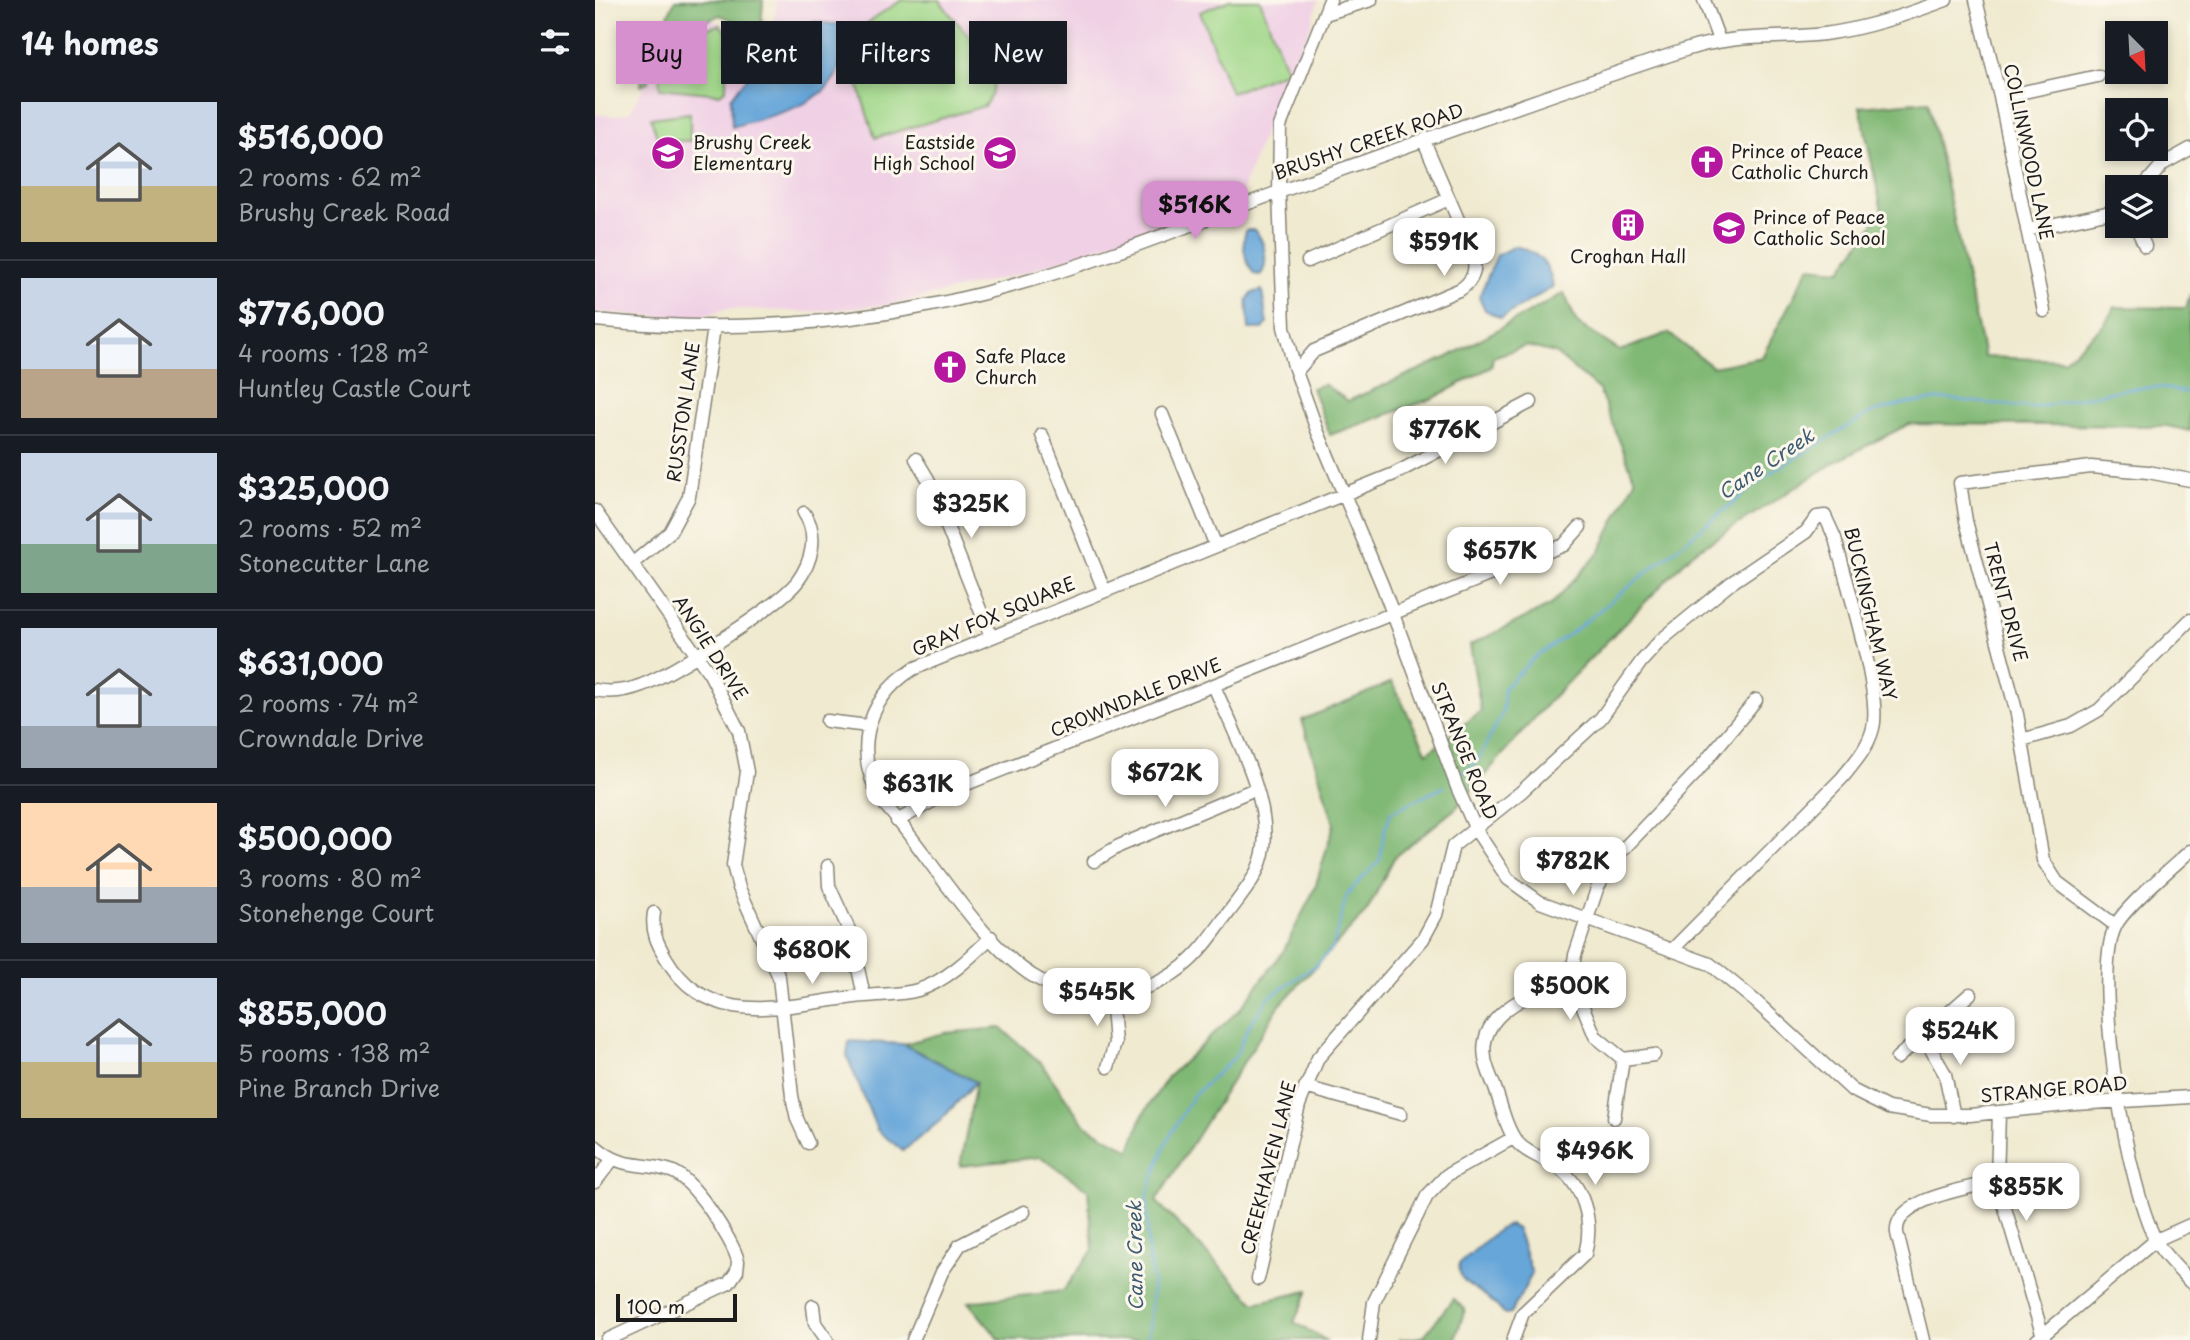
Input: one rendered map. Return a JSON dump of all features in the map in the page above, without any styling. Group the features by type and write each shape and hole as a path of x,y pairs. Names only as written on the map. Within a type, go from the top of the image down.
{"street":[{"name":"STRANGE ROAD","path":"1330,0 1280,126 1282,308 1287,342 1296,372 1392,613 1452,775 1476,831 1498,866 1519,889 1540,902 1673,949 1722,972 1861,1097 1907,1113 1954,1115 2190,1097"},
{"path":"1325,14 1371,0"},
{"path":"1704,0 1719,40"},
{"name":"BRUSHY CREEK ROAD","path":"595,320 661,326 715,327 791,323 874,315 959,299 1099,257 1424,141 1719,40 1835,32 1946,0"},
{"name":"COLLINWOOD LANE","path":"1976,0 2000,97 2045,311"},
{"path":"2000,97 2098,76"},
{"path":"1296,372 1314,351 1467,284 1473,275 1475,262 1424,141"},
{"path":"2153,175 2162,164 2190,149"},
{"path":"1308,261 1449,200"},
{"path":"2027,230 2105,213"},
{"path":"2141,238 2145,246"},
{"name":"RUSSTON LANE","path":"633,564 670,532 689,498 715,327"},
{"path":"1287,342 1300,349 1314,351"},
{"name":"GRAY FOX SQUARE","path":"1215,685 1255,789 1263,821 1264,847 1257,870 1248,886 1204,945 1182,967 1150,986 1111,995 1074,992 1042,981 1012,961 897,821 882,801 869,774 864,749 868,726 878,702 900,677 1104,590 1394,474 1531,402"},
{"path":"1162,414 1216,545"},
{"path":"1042,435 1104,590"},
{"path":"916,459 928,479 991,637"},
{"name":"TRENT DRIVE","path":"2115,925 2063,887 2046,868 2040,848 2022,740 1966,521 1960,483 2091,467 2148,472 2190,480"},
{"name":"ANGIE DRIVE","path":"595,510 723,696 743,748 746,782 735,834 733,864 739,888 775,964 783,1005 792,1096 797,1119 808,1143"},
{"path":"595,690 619,691 641,686 696,654 785,594 797,582 812,550 812,529 804,513"},
{"name":"BUCKINGHAM WAY","path":"1476,831 1601,718 1641,662 1660,642 1731,583 1806,532 1817,517 1825,516 1835,538 1874,694 1873,728 1864,749 1842,778 1673,949"},
{"name":"CROWNDALE DRIVE","path":"897,821 954,789 1564,545 1580,527"},
{"path":"2022,740 2071,726 2099,710 2190,620"},
{"path":"1654,1055 1623,1059 1595,1036 1571,978 1587,920 1599,882 1613,860 1695,774 1756,699"},
{"path":"827,721 868,726"},
{"path":"1094,861 1119,846 1255,789"},
{"name":"CREEKHAVEN LANE","path":"1258,1279 1305,1087 1318,1058 1423,939 1436,915 1453,846 1476,831"},
{"path":"2190,851 2115,925 2108,972 2116,1101 2146,1215 2156,1240 2190,1282"},
{"path":"828,866 829,886 850,932 864,996"},
{"path":"654,913 654,933 679,978 695,992 716,1003 737,1007 905,993 930,985 991,937"},
{"path":"1513,1340 1523,1313 1585,1254 1587,1214 1576,1185 1564,1172 1529,1152 1513,1138 1485,1059 1488,1031 1514,1003 1571,978"},
{"path":"1897,1058 1971,994"},
{"path":"1108,1066 1115,1043 1111,995"},
{"path":"1923,1035 1945,1074 1954,1115"},
{"path":"1614,1118 1623,1059"},
{"path":"1305,1087 1401,1114"},
{"path":"1999,1112 1997,1181 2041,1339 2156,1240 2190,1225"},
{"path":"1369,1340 1374,1301 1427,1196 1447,1175 1513,1138"},
{"path":"595,1146 613,1159 633,1166 671,1171 686,1179 698,1192 737,1256 738,1267 734,1277 725,1285 607,1340"},
{"path":"595,1182 613,1159"},
{"path":"1923,1340 1897,1233 1898,1220 1905,1211 1922,1202 1997,1181"},
{"path":"913,1340 942,1272 960,1245 1024,1212"},
{"path":"813,1306 815,1322 827,1340"}],"shaded area":[{"name":"Eastside High School","path":"777,0 1318,0 1311,26 1272,110 1240,197 1229,202 1024,273 895,304 809,312 729,308 695,319 595,312 595,114 613,116 630,112 645,84 707,84 707,21 698,21 708,16 721,24 721,84 822,84 822,21 774,21"}],"green space":[{"path":"675,0 763,0 762,21 735,21 720,15 705,21 666,21"},
{"path":"902,0 940,0 969,37 969,84 993,84 992,92 984,106 875,138 858,84 955,84 955,21 871,21"},
{"path":"1230,0 1260,0 1287,71 1231,93 1200,12"},
{"path":"721,26 721,84 726,84 726,89 720,94 660,88 660,84 707,84 708,28"},
{"path":"1928,101 1984,357 2064,360 2103,326 2115,307 2186,308 2190,294 2190,431 2167,426 1909,424 1835,462 1693,553 1552,698 1456,808 1394,858 1367,911 1279,1006 1156,1201 1255,1303 1308,1291 1294,1322 1325,1340 1000,1340 968,1302 1063,1291 1093,1250 1088,1190 1041,1157 960,1166 976,1082 903,1044 945,1033 1001,1028 1041,1063 1084,1124 1130,1150 1142,1116 1168,1077 1240,1009 1284,950 1315,888 1334,824 1302,720 1392,682 1427,753 1481,711 1470,645 1551,605 1599,553 1635,480 1599,390 1555,353 1526,346 1493,357 1491,367 1434,398 1330,435 1312,388 1324,384 1348,401 1448,357 1564,293 1577,323 1620,351 1668,333 1713,367 1762,357 1809,267 1841,270 1882,211 1860,107"},
{"path":"690,113 690,141 658,140 651,118"},
{"path":"1453,1299 1465,1309 1455,1340 1398,1340 1423,1337"}],"water":[{"path":"822,23 836,24 836,74 822,92 809,101 778,114 732,127 731,98 741,85 822,84"},
{"path":"1246,230 1254,230 1263,245 1265,264 1261,275 1254,274 1246,258"},
{"path":"1515,246 1541,260 1549,271 1553,287 1501,318 1485,310 1479,297 1497,255"},
{"path":"1262,290 1267,324 1263,329 1249,329 1247,300 1252,293"},
{"path":"849,1041 903,1044 976,1082 941,1120 903,1151 877,1130 847,1056"},
{"path":"1509,1225 1517,1229 1532,1274 1511,1313 1504,1314 1487,1297 1464,1281 1459,1264 1499,1229"}],"waterway":[{"name":"Cane Creek","path":"1462,773 1477,762 1503,712 1504,688 1533,659 1575,630 1769,474 1870,413 1908,403 1946,399 2034,408 2124,389 2157,387 2190,393"},
{"name":"Cane Creek","path":"1148,1340 1153,1283 1148,1251 1147,1195 1166,1143 1192,1097 1235,1057 1249,1026 1268,998 1317,964 1333,947 1347,894 1380,860 1384,832 1391,812 1444,787"}],"place":[{"name":"Brushy Creek Elementary","path":"668,153"},
{"name":"Eastside High School","path":"1000,153"},
{"name":"Prince of Peace Catholic Church","path":"1707,162"},
{"name":"Croghan Hall","path":"1628,225"},
{"name":"Prince of Peace Catholic School","path":"1729,228"},
{"name":"Safe Place Church","path":"950,367"}]}
